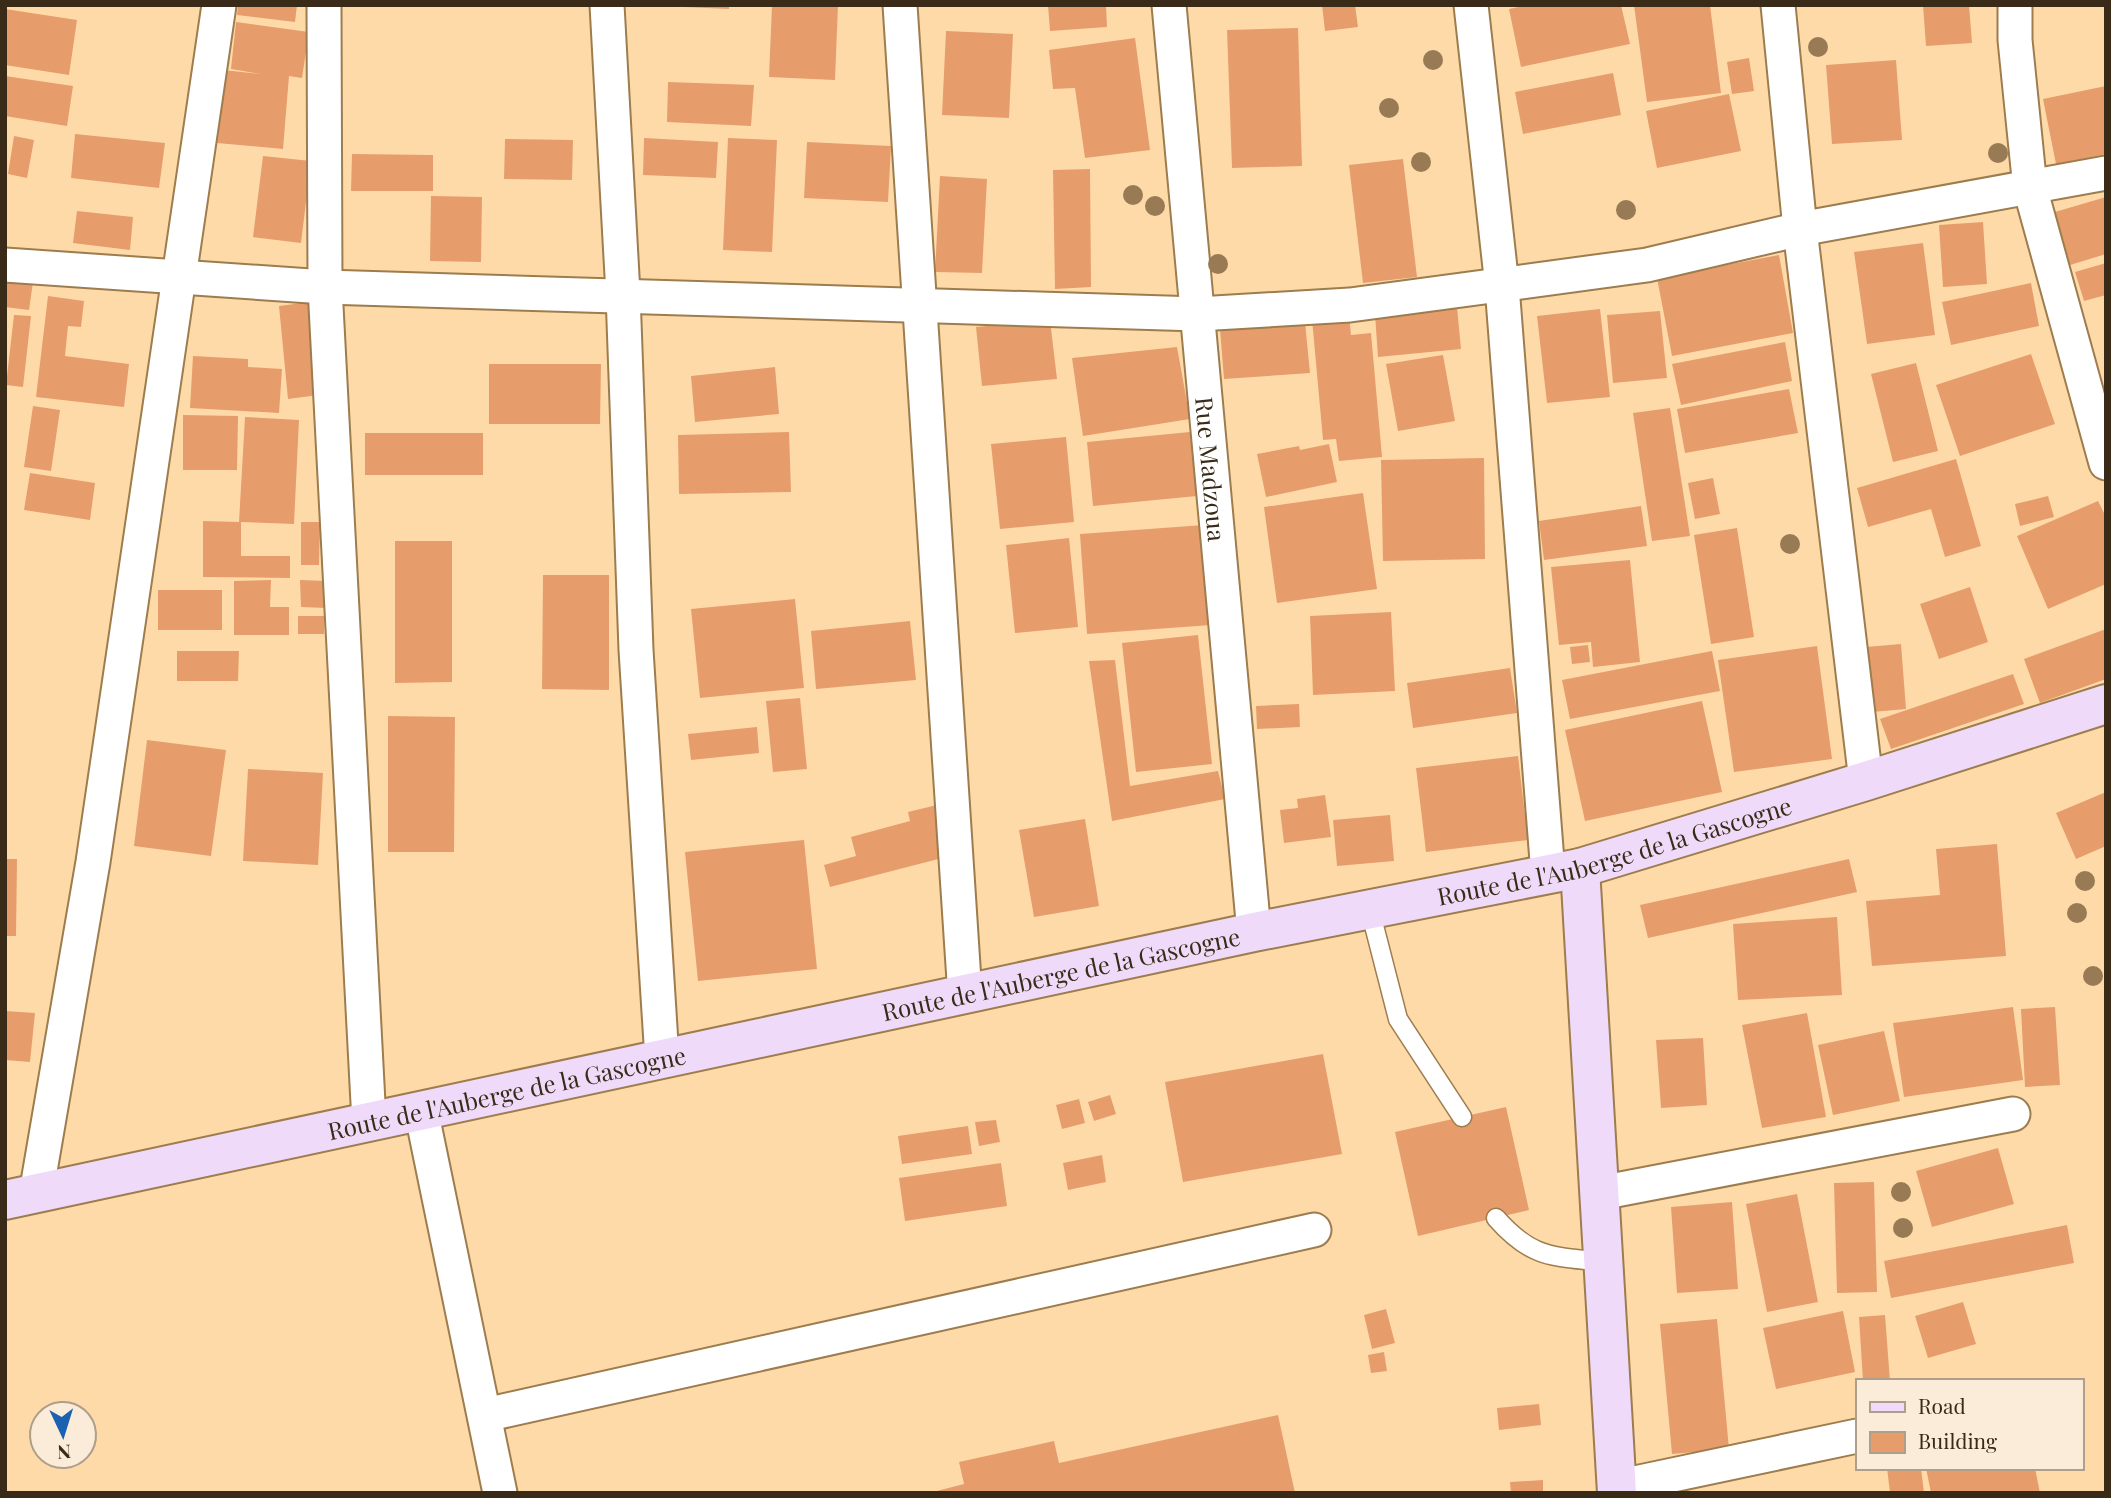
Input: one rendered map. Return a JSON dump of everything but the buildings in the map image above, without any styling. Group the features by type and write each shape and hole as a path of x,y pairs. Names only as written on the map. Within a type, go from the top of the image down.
{"street":[{"path":"21,1197 93,862 219,5"},
{"path":"324,5 325,287 369,1122"},
{"path":"607,5 623,294 636,650 662,1059"},
{"path":"900,5 965,996"},
{"name":"Rue Madzoua","path":"1169,5 1254,932"},
{"path":"1471,5 1600,1193 1616,1490 1856,1436"},
{"path":"1778,5 1800,229 1866,782"},
{"path":"2015,5 2015,40 2030,188 2106,463"},
{"path":"5,265 325,287 623,294 1198,314 1350,305 1647,265 1800,229 2106,173"},
{"name":"Route de l'Auberge de la Gascogne","path":"21,1197 1254,932 1564,871 1866,782 2106,704"},
{"path":"421,1110 500,1493"},
{"path":"1600,1193 2013,1114"},
{"path":"485,1415 1314,1230"}],"lane":[{"path":"1370,909 1398,1019 1462,1117"},
{"path":"1496,1218 1517,1242 1547,1256 1603,1262"}]}
